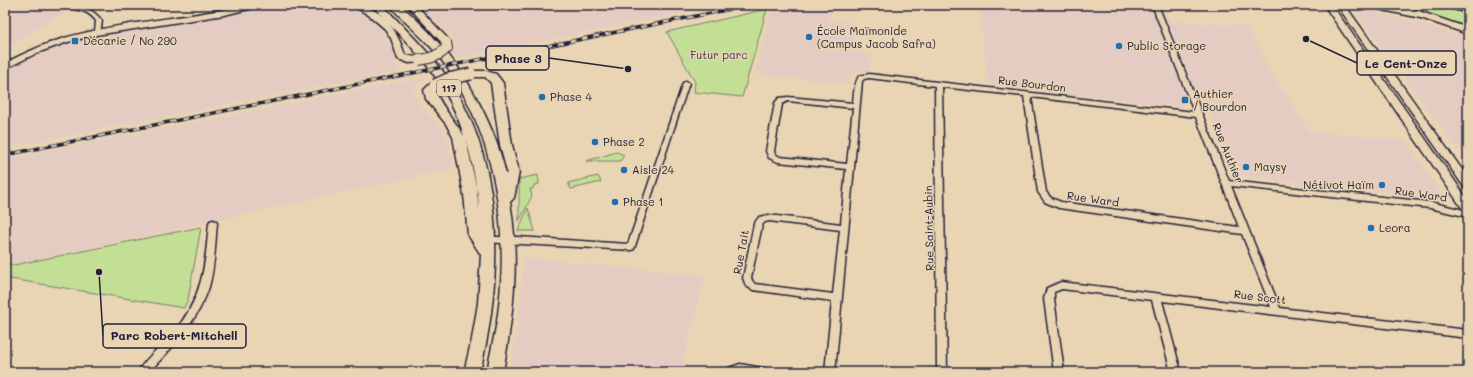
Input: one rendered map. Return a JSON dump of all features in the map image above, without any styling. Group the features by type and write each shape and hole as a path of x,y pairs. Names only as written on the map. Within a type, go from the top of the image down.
{"highway":[{"path":"1450,5 1468,10"}],"main road":[{"path":"356,5 372,13 390,32 394,38 401,57 409,60 419,60 431,58 441,54 447,48 446,42 400,6"},
{"path":"1391,5 1468,30"},
{"name":"117","path":"377,6 415,42 432,63 461,110 473,141 481,173 487,214 487,279 484,318 472,372"},
{"name":"117","path":"400,6 443,54 467,88 489,139 506,204 508,287 506,317 495,372"},
{"path":"487,247 475,235 471,195 459,137 451,123 430,96 430,90 435,85 448,79 471,74 486,74 493,77 496,83 506,145 513,172 506,204"}],"street":[{"path":"68,5 90,12 98,18 98,29"},
{"path":"5,58 55,37 229,5"},
{"path":"5,66 48,46 98,29 218,13 256,5"},
{"name":"Rue Authier","path":"1155,5 1277,311"},
{"path":"1328,5 1468,208"},
{"path":"1341,5 1468,184"},
{"path":"1368,5 1430,18"},
{"name":"Rue Bourdon","path":"857,106 859,80 861,77 869,76 1199,114"},
{"path":"487,247 508,240 630,247 686,83"},
{"name":"Rue Saint-Aubin","path":"938,84 942,372"},
{"name":"Rue Ward","path":"1027,94 1042,192 1048,200 1059,205 1244,231"},
{"path":"830,372 857,106 782,100 779,103 770,151 772,156 778,159 850,167"},
{"name":"Rue Ward","path":"1227,183 1430,205 1468,214"},
{"name":"Rue Tait","path":"837,298 753,287 749,284 747,278 758,224 762,219 769,218 844,227"},
{"path":"144,372 184,325 198,302 206,280 213,224"},
{"name":"Rue Scott","path":"1059,372 1049,299 1050,290 1061,285 1468,334"},
{"path":"1156,296 1176,372"},
{"path":"730,372 740,368 763,372"}],"shaded area":[{"path":"5,5 65,11 5,49"},
{"path":"270,5 341,5 358,10 379,26 388,39 400,71 5,148 5,72 27,59 61,46 83,40 85,42 107,39 112,34 223,16"},
{"path":"418,5 725,5 457,58 453,53 455,44 452,38"},
{"name":"École Maïmonide (Campus Jacob Safra)","path":"773,5 831,5 829,21 855,23 852,51 871,54 869,72 853,71 850,84 755,74"},
{"path":"974,5 1163,5 1170,21 1247,26 1269,68 1309,131 1406,140 1445,199 1235,175 1204,101 1180,99 1184,107 988,85 980,9"},
{"path":"1352,6 1468,37 1468,150 1457,149"},
{"path":"430,76 416,87 414,96 421,106 445,132 455,168 16,264 5,261 5,159"},
{"path":"524,258 705,275 680,372 510,372 519,310"}],"green space":[{"path":"1401,5 1437,5 1468,13 1468,27"},
{"name":"Futur parc","path":"767,9 742,97 694,92 695,82 667,32"},
{"path":"617,152 624,155 620,161 586,161"},
{"path":"538,175 539,184 534,185 533,189 530,189 532,196 519,221 519,179"},
{"path":"598,176 601,182 571,189 568,183"},
{"path":"528,208 535,231 518,231"},
{"path":"201,227 188,299 184,308 5,278 5,263 14,265"}],"railway":[{"path":"5,155 751,5"}],"place":[{"name":"École Maïmonide (Campus Jacob Safra)","path":"809,37"},
{"name":"Le Cent-Onze","path":"1306,39"},
{"name":"Décarie / No 290","path":"75,41"},
{"name":"Public Storage","path":"1119,46"},
{"name":"Phase 3","path":"628,69"},
{"name":"Phase 4","path":"542,97"},
{"name":"Authier / Bourdon","path":"1185,100"},
{"name":"Phase 2","path":"595,142"},
{"name":"Maysy","path":"1246,167"},
{"name":"Aisle 24","path":"624,170"},
{"name":"Nétivot Haïm","path":"1382,185"},
{"name":"Phase 1","path":"615,202"},
{"name":"Leora","path":"1371,228"},
{"name":"Parc Robert-Mitchell","path":"99,272"}]}
